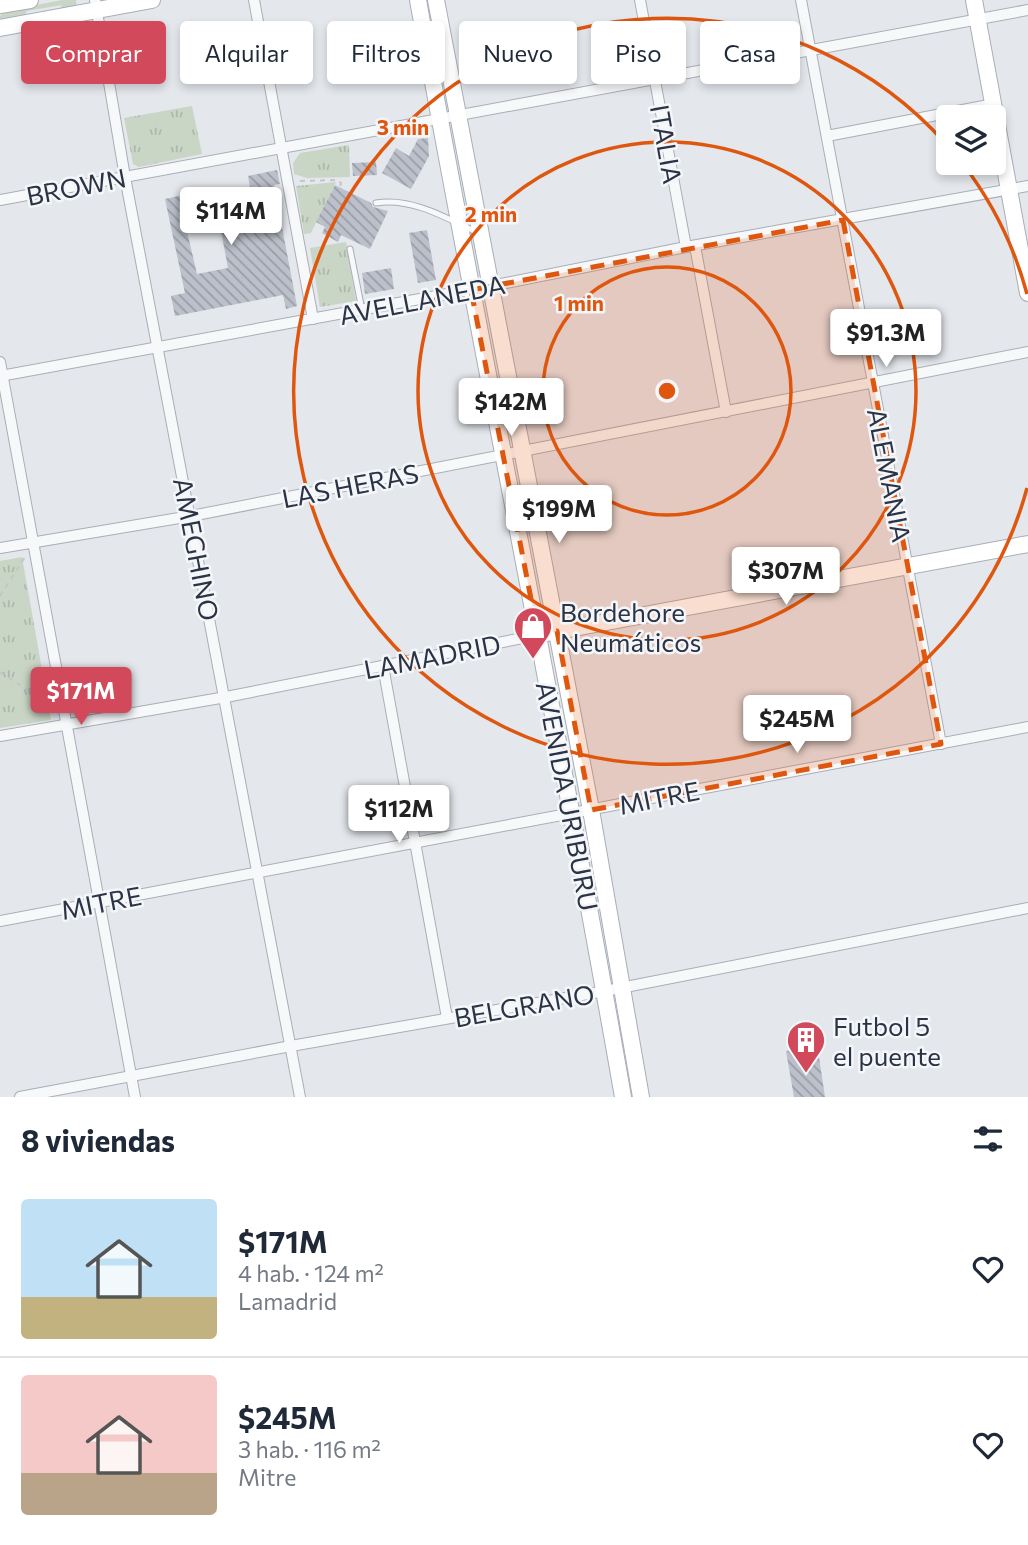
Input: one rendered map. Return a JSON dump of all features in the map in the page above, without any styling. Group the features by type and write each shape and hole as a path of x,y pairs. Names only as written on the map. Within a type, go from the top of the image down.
{"main road":[{"path":"0,5 30,0"},
{"path":"0,27 96,5 152,0"},
{"name":"AVENIDA URIBURU","path":"418,0 623,1097"},
{"name":"AVENIDA URIBURU","path":"436,0 591,810 641,1097"},
{"path":"974,0 1028,293"},
{"name":"LAMADRID","path":"538,635 1028,544"}],"street":[{"path":"254,0 313,319"},
{"name":"ITALIA","path":"640,0 644,21"},
{"name":"ALEMANIA","path":"801,0 941,744"},
{"name":"AMEGHINO","path":"96,5 125,177 226,696 300,1097"},
{"name":"BROWN","path":"686,73 1028,10"},
{"name":"BROWN","path":"0,200 282,146 440,121 629,84"},
{"name":"ITALIA","path":"656,84 726,412"},
{"path":"827,136 994,104"},
{"name":"AVELLANEDA","path":"1,376 471,290 690,246 1028,186"},
{"name":"LAS HERAS","path":"0,548 191,516 1028,352"},
{"path":"0,362 135,1097"},
{"name":"LAMADRID","path":"0,736 64,719 226,696 538,635"},
{"path":"383,666 447,1018"},
{"name":"MITRE","path":"0,921 1028,727"},
{"name":"BELGRANO","path":"20,1097 605,991 1028,908"}],"lane":[{"path":"376,203 407,203 482,235"},
{"path":"350,249 362,310"}],"path":[{"path":"288,181 337,180 341,183 340,188"},
{"path":"0,596 34,541"},
{"path":"0,672 64,719"}],"highlighted area":[{"path":"843,220 941,744 591,810 557,631 538,635 471,290"}],"green space":[{"path":"62,0 76,0 77,10 58,13 62,5 27,11 22,20 0,24 0,16 5,11"},
{"path":"192,106 202,154 139,167 133,164 124,118"},
{"path":"349,145 350,177 307,178 294,174 293,163 300,153"},
{"path":"336,182 311,233 304,234 296,186"},
{"path":"346,242 356,301 320,307 310,248"},
{"path":"22,557 51,720 0,728 0,561"}],"building":[{"path":"428,138 429,156 411,189 382,173 396,148 409,156 418,139"},
{"path":"376,162 377,175 353,176 352,163"},
{"path":"277,170 280,184 274,185 297,306 286,309 283,295 175,316 171,296 185,293 165,199 210,189 211,194 250,187 248,176","holes":["219,220 228,268 197,274 186,227"]},
{"path":"335,185 371,203 373,207 388,211 370,249 341,235 338,242 322,233 325,227 316,222"},
{"path":"427,230 436,280 418,283 409,233"},
{"path":"391,268 394,289 365,294 362,273"},
{"name":"Futbol 5 el puente","path":"817,1044 825,1097 794,1097 786,1051"}],"place":[{"name":"Bordehore Neumáticos","path":"533,660"},
{"name":"Futbol 5 el puente","path":"806,1074"}]}
